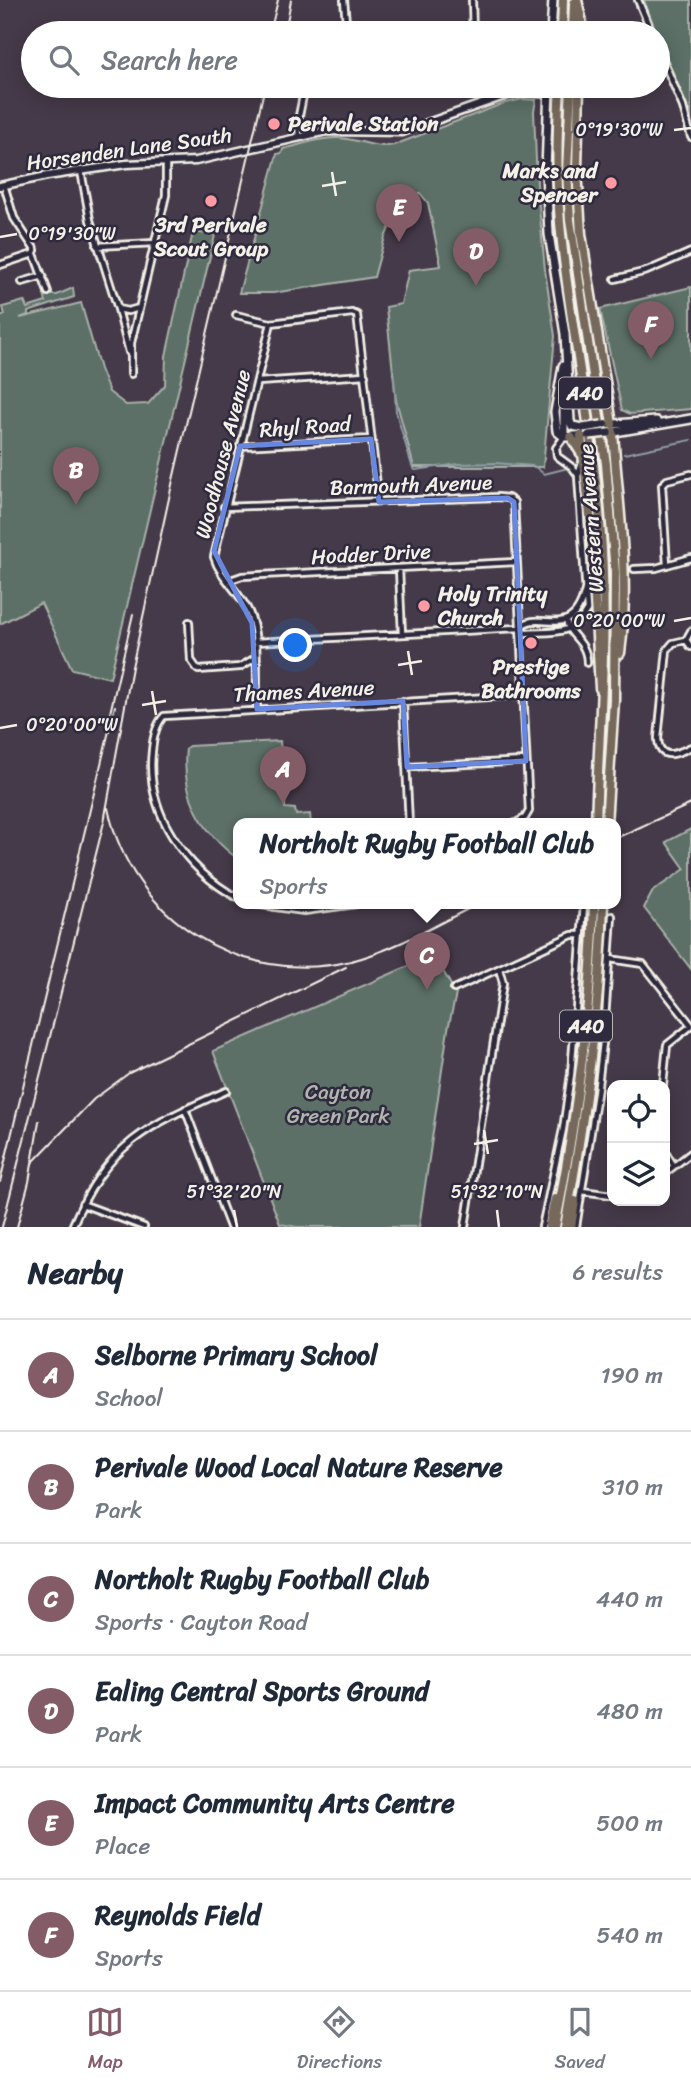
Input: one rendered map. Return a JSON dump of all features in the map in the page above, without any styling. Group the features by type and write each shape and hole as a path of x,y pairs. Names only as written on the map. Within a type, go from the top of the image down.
{"highway":[{"path":"562,21 563,0"},
{"path":"574,21 575,0"},
{"path":"575,0 581,21"},
{"name":"Western Avenue","path":"559,98 557,171 560,222 591,432 601,524 604,644 596,818"},
{"name":"Western Avenue","path":"570,98 567,172 570,220 597,396 615,572 614,700 606,818"},
{"name":"A40","path":"579,98 577,147 581,234 610,429 624,570 623,626 614,700"},
{"name":"A40","path":"582,432 593,553 597,677 602,702"},
{"name":"A40","path":"567,437 583,456"},
{"name":"A40","path":"555,1227 570,1148 587,1017 594,909"},
{"name":"A40","path":"565,1227 582,1132 596,1017 603,909"},
{"name":"A40","path":"571,1227 582,1156 582,1132"},
{"name":"A40","path":"549,1227 570,1148"}],"main road":[{"path":"552,21 553,0"},
{"path":"549,98 546,171 550,234 565,348 569,421 582,432"},
{"path":"565,348 555,420 557,431 567,437 582,432 688,420"},
{"path":"567,372 562,410 567,437"}],"street":[{"path":"344,0 346,21"},
{"path":"472,0 473,21"},
{"path":"638,0 647,21"},
{"path":"670,76 683,107 691,137"},
{"path":"299,137 298,121 303,98"},
{"name":"Horsenden Lane South","path":"2,185 127,164 209,159 340,130 367,133 402,132 499,98"},
{"path":"81,170 97,246 128,343 131,374 131,343 166,195 166,163"},
{"path":"2,185 14,218 31,241 48,292"},
{"path":"97,246 155,243"},
{"path":"615,279 647,271 691,252"},
{"path":"0,265 34,254"},
{"path":"23,282 43,276"},
{"path":"118,309 128,311 140,308"},
{"path":"236,314 271,323 352,313 358,315 379,502"},
{"name":"Woodhouse Avenue","path":"257,709 255,642 250,614 214,557 271,323"},
{"path":"258,382 365,375"},
{"path":"567,437 556,448 557,456 572,467 578,476"},
{"name":"Rhyl Road","path":"240,446 371,439"},
{"path":"520,628 526,633 568,630 576,625 587,610 578,476 583,456"},
{"path":"667,565 662,485 667,480 691,474"},
{"name":"Barmouth Avenue","path":"225,507 508,498 514,502 529,811 525,818"},
{"path":"634,569 667,565 691,558"},
{"name":"Hodder Drive","path":"228,581 242,576 516,562"},
{"path":"399,568 402,634"},
{"path":"255,642 520,628 525,623 566,620 578,611 586,586"},
{"path":"566,620 568,630 583,644 587,663"},
{"path":"189,622 191,660 198,670 240,667 255,658"},
{"path":"691,631 686,640 673,643 667,650 658,745 662,752 668,755 676,755 691,747"},
{"path":"686,640 691,647"},
{"name":"Thames Avenue","path":"233,895 191,862 173,837 160,811 153,778 152,749 161,718 170,714 523,695"},
{"path":"403,701 409,818"},
{"path":"407,767 526,761"},
{"path":"290,909 319,909"},
{"path":"542,1227 563,1129 571,1074 584,909"},
{"path":"576,1227 597,1094 612,916"},
{"path":"454,989 572,935 582,935"},
{"path":"610,959 643,964 691,1026 667,1045 664,1080"},
{"path":"465,1227 503,983 499,969"},
{"path":"72,1227 103,1168 129,1142 152,1125 226,1091"},
{"path":"185,1109 230,1227"},
{"path":"670,1169 691,1153"},
{"path":"670,1160 674,1166"},
{"path":"582,1191 607,1194"},
{"path":"82,1204 144,1227"}],"highlighted area":[{"path":"371,439 379,502 508,498 514,502 526,761 407,767 403,701 257,709 252,623 214,551 240,446"}],"green space":[{"path":"644,0 691,0 691,133 670,67 670,21 652,21"},
{"path":"523,99 536,100 534,111 537,184 545,270 555,336 543,467 414,467 396,400 386,307 401,304 409,270 441,266 428,203 420,193 414,194 395,216 385,237 374,277 273,293 239,293 277,154 282,153 283,149 332,138 380,146 394,145 505,103"},
{"path":"193,232 215,235 110,678 72,669 41,603 0,624 0,317 5,315 3,307 24,301 27,308 46,302 44,295 57,295 73,288 74,297 28,312 28,315 20,318 81,303 109,392 126,405 148,404 165,385 166,356"},
{"path":"691,287 691,409 630,414 622,410 600,309"},
{"path":"280,741 282,766 286,766 285,808 295,809 296,815 310,814 310,818 233,818 233,855 214,837 196,811 190,796 185,765 186,748"},
{"path":"691,829 691,969 644,908 653,891 685,869 666,842"},
{"name":"Cayton Green Park","path":"434,955 456,994 448,1029 419,1227 297,1227 280,1224 213,1051"}],"waterway":[{"path":"394,377 396,412 415,470 459,464 495,463 534,466 544,474 568,468"},
{"path":"624,454 691,440"}],"railway":[{"path":"273,21 278,0"},
{"path":"287,21 291,0"},
{"path":"2,1227 104,822 132,667 262,98"},
{"path":"110,713 133,614"},
{"path":"0,1182 115,706"},
{"path":"621,836 691,804"},
{"path":"108,808 121,847 140,882 166,912 197,936 232,953 270,964 310,967 351,961 400,943 468,909"},
{"path":"32,1163 94,1099 129,1073 346,967"},
{"path":"17,1227 29,1182 39,1121"}],"place":[{"name":"Perivale Station","path":"274,124"},
{"name":"Marks and Spencer","path":"611,183"},
{"name":"3rd Perivale Scout Group","path":"211,201"},
{"name":"Impact Community Arts Centre","path":"399,242"},
{"name":"Ealing Central Sports Ground","path":"476,286"},
{"name":"Reynolds Field","path":"651,359"},
{"name":"Perivale Wood Local Nature Reserve","path":"76,505"},
{"name":"Holy Trinity Church","path":"424,606"},
{"name":"Prestige Bathrooms","path":"531,643"},
{"name":"Selborne Primary School","path":"283,804"},
{"name":"Northolt Rugby Football Club","path":"427,990"}]}
